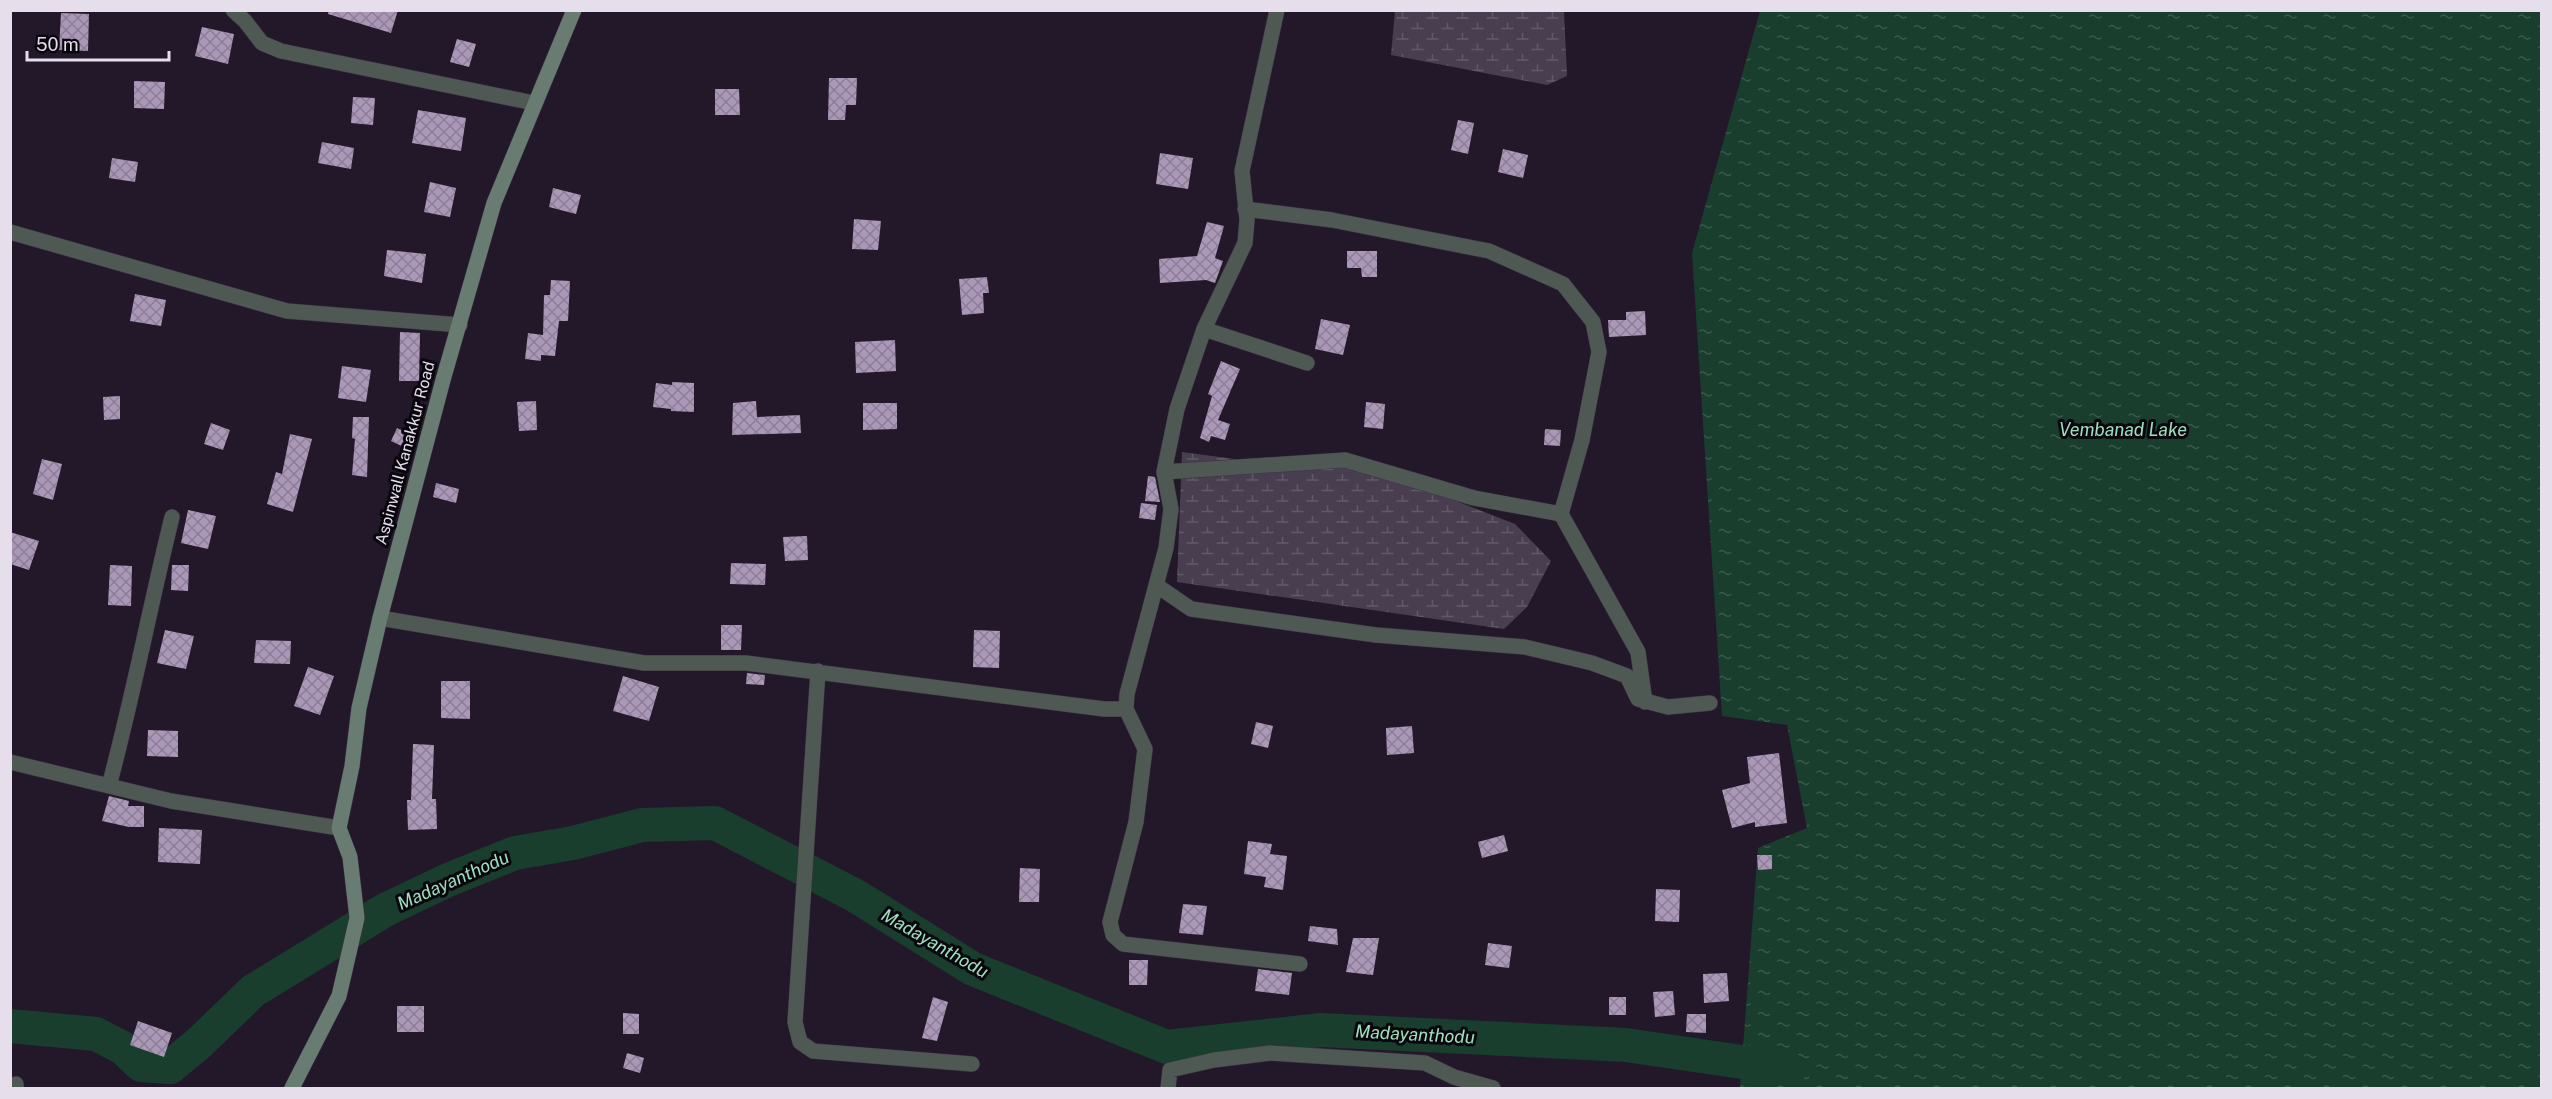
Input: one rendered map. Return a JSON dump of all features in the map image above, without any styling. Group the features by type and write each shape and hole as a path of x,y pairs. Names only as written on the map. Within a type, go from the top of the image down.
{"main road":[{"name":"Aspinwall Kanakkur Road","path":"339,828 352,766 359,708 380,618 494,203 574,10"},
{"path":"292,1089 339,996 357,918 350,857 339,828"}],"street":[{"path":"233,10 245,21 262,44 281,51 534,103"},
{"path":"1277,10 1242,171 1245,243 1204,329 1177,409 1164,472 1171,509 1166,548 1127,694 1126,709 1145,749 1136,822 1110,922 1113,935 1123,944 1300,964"},
{"path":"1245,210 1332,220 1489,251 1563,284 1593,322 1599,352 1582,440 1561,514 1638,652 1646,702"},
{"path":"10,232 287,311 460,325"},
{"path":"1204,329 1307,363"},
{"path":"1164,472 1345,460 1474,498 1561,514"},
{"path":"109,786 130,709 148,614 172,517"},
{"path":"1156,585 1191,609 1376,635 1525,647 1581,660 1627,676 1638,699 1646,702 1668,707 1710,703"},
{"path":"380,618 644,663 746,663 1104,709 1126,709"},
{"path":"818,671 795,1022 800,1042 813,1051 972,1064"},
{"path":"10,762 171,801 339,828"},
{"path":"1168,1089 1170,1070 1214,1060 1270,1053 1425,1063 1454,1077 1493,1089"}],"green space":[{"path":"1395,11 1564,11 1567,76 1547,85 1391,55"},
{"path":"1182,452 1280,465 1372,468 1515,524 1551,561 1527,607 1504,629 1177,582"}],"water":[{"name":"Vembanad Lake","path":"1760,11 2541,11 2541,1088 1740,1088 1758,848 1807,828 1787,725 1722,716 1692,253"}],"building":[{"path":"329,10 398,10 391,33 328,14"},
{"path":"61,13 89,14 88,51 59,50"},
{"path":"202,27 234,34 228,64 195,56"},
{"path":"457,39 476,44 469,67 450,62"},
{"path":"829,78 857,78 856,105 846,105 845,120 828,120"},
{"path":"134,81 165,82 164,109 134,108"},
{"path":"715,89 739,89 740,115 715,115"},
{"path":"353,97 375,98 373,125 351,123"},
{"path":"418,110 466,118 461,151 412,143"},
{"path":"1458,120 1474,123 1468,154 1451,150"},
{"path":"322,142 354,148 351,169 318,163"},
{"path":"1503,149 1528,155 1523,178 1498,172"},
{"path":"1160,153 1193,158 1188,189 1156,184"},
{"path":"112,158 138,162 135,182 109,178"},
{"path":"430,182 456,188 450,217 424,212"},
{"path":"553,188 581,195 576,214 549,207"},
{"path":"854,219 881,221 878,250 852,249"},
{"path":"1207,222 1224,226 1215,258 1223,261 1215,283 1206,280 1160,283 1159,259 1197,256"},
{"path":"387,250 426,254 422,283 384,276"},
{"path":"1347,251 1377,251 1377,277 1362,277 1361,268 1347,268"},
{"path":"987,277 989,293 983,293 984,313 962,315 959,279"},
{"path":"551,280 570,281 568,321 559,321 555,356 541,355 541,361 525,359 528,333 543,335 544,295 550,295"},
{"path":"135,294 166,300 161,326 130,321"},
{"path":"1645,311 1646,335 1609,337 1608,320 1626,320 1626,312"},
{"path":"1321,319 1350,325 1343,355 1315,349"},
{"path":"400,332 420,333 419,381 399,381"},
{"path":"895,340 896,371 856,373 855,342"},
{"path":"1221,361 1240,369 1218,420 1230,424 1225,440 1211,436 1209,442 1200,438 1212,396 1208,394"},
{"path":"342,366 371,370 366,402 338,398"},
{"path":"672,382 694,383 694,412 653,407 656,383 672,385"},
{"path":"120,396 120,419 104,420 103,397"},
{"path":"536,401 537,430 519,431 517,402"},
{"path":"756,401 757,417 800,415 801,433 732,435 733,403"},
{"path":"1366,402 1385,404 1383,429 1364,427"},
{"path":"863,403 897,403 897,429 863,430"},
{"path":"353,417 369,417 367,477 352,475 355,439 352,438"},
{"path":"211,423 230,430 223,450 204,444"},
{"path":"397,428 414,436 408,449 391,441"},
{"path":"1545,429 1561,430 1560,446 1544,445"},
{"path":"290,434 312,439 293,512 267,504 276,472 282,474"},
{"path":"42,459 62,464 53,500 33,494"},
{"path":"1148,476 1155,477 1160,502 1145,501"},
{"path":"436,483 459,489 456,503 433,497"},
{"path":"1141,503 1157,505 1155,520 1139,518"},
{"path":"188,510 216,516 208,549 181,543"},
{"path":"10,532 39,541 29,570 10,564"},
{"path":"807,536 808,560 785,561 783,537"},
{"path":"731,563 766,564 765,585 730,584"},
{"path":"110,565 132,566 131,606 108,605"},
{"path":"172,565 189,565 188,591 171,590"},
{"path":"721,625 742,625 741,650 721,650"},
{"path":"165,630 194,636 186,669 157,663"},
{"path":"974,630 1000,631 999,668 973,667"},
{"path":"256,640 291,641 290,664 254,663"},
{"path":"308,667 334,676 320,715 294,706"},
{"path":"747,673 765,675 764,685 746,684"},
{"path":"623,676 659,687 649,721 613,711"},
{"path":"441,681 470,681 470,719 441,718"},
{"path":"1256,722 1273,726 1268,748 1251,744"},
{"path":"1412,726 1414,753 1387,755 1386,728"},
{"path":"148,730 178,731 178,757 147,756"},
{"path":"413,744 434,745 432,799 436,799 437,829 408,830 407,800 411,800"},
{"path":"1779,753 1787,823 1755,827 1755,822 1732,828 1722,790 1750,783 1747,757"},
{"path":"109,796 129,801 128,806 144,806 144,827 129,827 102,821"},
{"path":"159,828 202,830 200,864 158,862"},
{"path":"1504,835 1508,851 1482,858 1478,842"},
{"path":"1248,841 1272,844 1270,854 1287,856 1283,890 1264,887 1266,877 1244,874"},
{"path":"1757,855 1772,855 1772,869 1758,870"},
{"path":"1020,868 1040,869 1039,902 1019,902"},
{"path":"1656,889 1680,890 1679,922 1655,921"},
{"path":"1183,904 1207,906 1203,935 1179,933"},
{"path":"1310,926 1337,929 1338,945 1308,941"},
{"path":"1353,938 1379,938 1373,975 1346,972"},
{"path":"1488,943 1512,946 1509,968 1485,965"},
{"path":"1129,960 1148,960 1147,985 1129,985"},
{"path":"1258,969 1292,973 1289,995 1255,991"},
{"path":"1727,973 1729,1001 1704,1003 1703,974"},
{"path":"1673,991 1675,1015 1655,1017 1653,992"},
{"path":"933,997 948,1002 937,1041 922,1038"},
{"path":"1609,997 1626,997 1626,1015 1609,1015"},
{"path":"397,1006 424,1006 424,1032 397,1032"},
{"path":"623,1013 639,1014 639,1034 623,1034"},
{"path":"1687,1014 1706,1014 1706,1033 1686,1032"},
{"path":"138,1021 172,1033 164,1057 130,1045"},
{"path":"627,1053 644,1058 640,1073 623,1068"}],"waterway":[{"name":"Madayanthodu","path":"10,1026 96,1034 123,1048 141,1065 170,1067 198,1044 253,991 385,910 448,880 515,853 573,843 642,825 715,823 856,896 973,969 1167,1047 1321,1030 1626,1045 1789,1069"}]}
